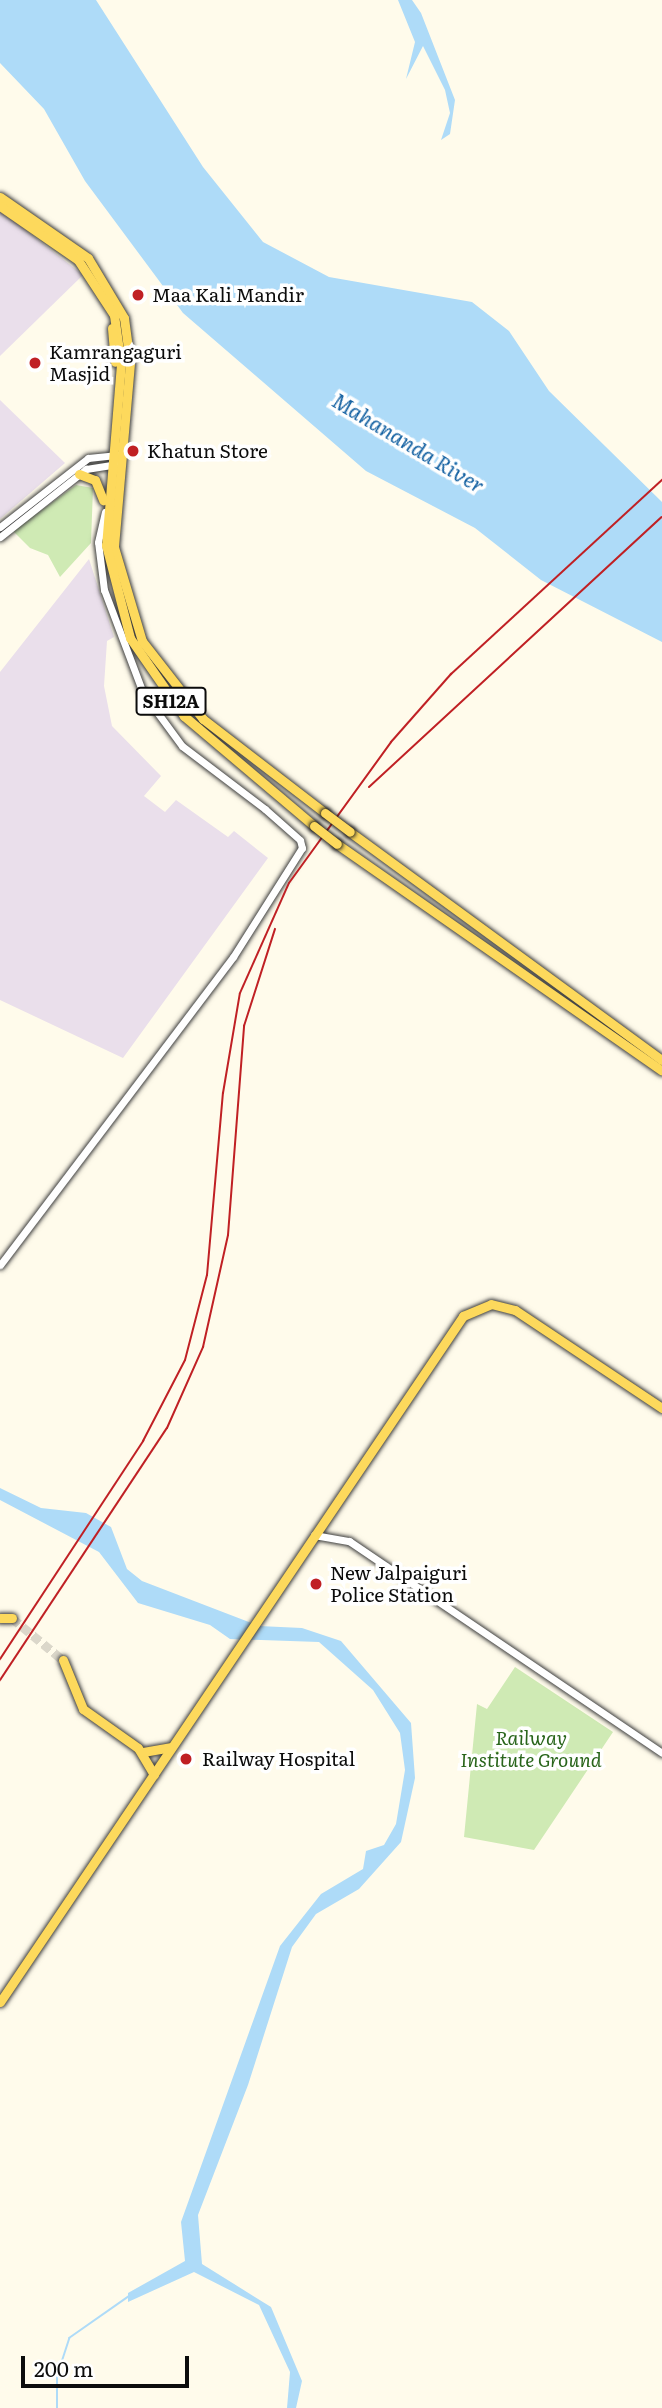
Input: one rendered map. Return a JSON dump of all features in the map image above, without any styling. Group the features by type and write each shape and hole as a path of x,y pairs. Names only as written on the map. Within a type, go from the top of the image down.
{"main road":[{"name":"SH12A","path":"0,197 68,234 101,272 120,308 129,350 115,459 105,512 118,606 154,679 199,732 337,844 662,1071"},
{"name":"SH12A","path":"0,206 66,250 105,295 117,407 116,561 150,656 203,719 349,832 662,1060"},
{"path":"79,474 98,482 105,512"},
{"path":"0,2002 450,1331 479,1307 515,1310 662,1408"},
{"path":"63,1660 75,1695 91,1716 143,1752 153,1775"},
{"path":"143,1752 172,1747"}],"street":[{"path":"0,537 3,527 88,458 115,459"},
{"path":"65,479 115,459"},
{"path":"0,1265 233,957 302,848 300,839 265,809 182,746 143,693 104,590 98,542 105,512"},
{"path":"314,1535 354,1543 662,1753"}],"shaded area":[{"path":"0,210 83,275 0,356"},
{"path":"0,400 65,463 0,519"},
{"path":"89,559 114,637 107,641 104,686 112,726 161,776 144,796 165,812 176,800 228,837 234,831 268,858 123,1058 0,1000 0,672"}],"green space":[{"path":"76,485 93,488 91,543 60,577 48,555 30,548 13,531"},
{"name":"Railway Institute Ground","path":"515,1667 613,1732 534,1850 464,1837 477,1704 487,1709"}],"water":[{"name":"Mahananda River","path":"0,0 96,0 203,167 263,242 329,277 472,302 509,331 549,391 662,502 662,642 541,580 475,528 366,471 183,313 85,181 44,109 0,63"},
{"path":"398,0 412,0 421,13 455,100 450,134 441,140 450,113 445,90 423,46 406,79 415,42"},
{"path":"0,1488 41,1508 86,1513 111,1527 127,1569 142,1581 259,1626 302,1628 341,1641 411,1723 415,1778 401,1842 359,1889 316,1914 292,1947 248,2085 198,2215 202,2264 271,2307 302,2381 296,2408 287,2408 290,2372 259,2305 194,2272 128,2302 128,2293 185,2261 181,2222 280,1946 321,1894 363,1869 366,1851 384,1845 396,1824 405,1770 400,1733 373,1690 319,1642 230,1639 210,1625 138,1603 99,1552 0,1500"}],"waterway":[{"path":"57,2408 57,2376 69,2338 129,2296"}],"tunnel":[{"path":"12,1618 63,1660"}],"railway":[{"path":"0,1659 143,1441 185,1360 207,1275 223,1093 240,993 289,883 391,742 451,674 662,480"},
{"path":"369,787 662,517"},
{"path":"0,1680 167,1428 203,1347 228,1235 244,1026 275,929"}],"place":[{"name":"Maa Kali Mandir","path":"138,295"},
{"name":"Kamrangaguri Masjid","path":"35,363"},
{"name":"Khatun Store","path":"133,451"},
{"name":"New Jalpaiguri Police Station","path":"316,1584"},
{"name":"Railway Hospital","path":"186,1759"}]}
